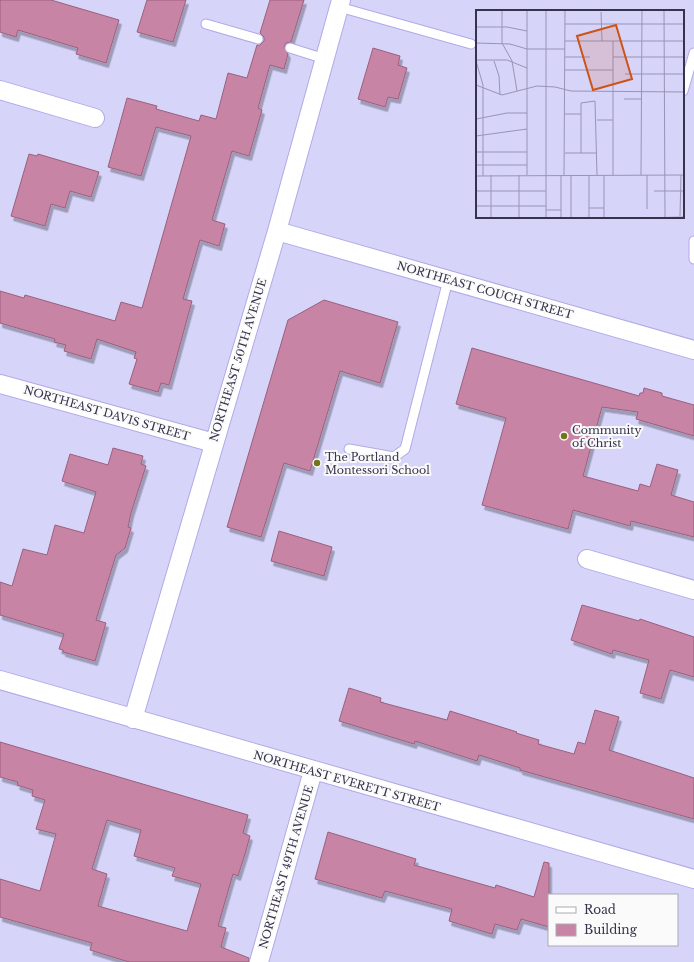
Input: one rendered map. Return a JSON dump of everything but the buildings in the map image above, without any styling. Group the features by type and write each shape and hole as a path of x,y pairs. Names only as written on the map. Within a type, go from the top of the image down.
{"street":[{"name":"NORTHEAST 50TH AVENUE","path":"133,719 277,231 340,3"},
{"path":"0,90 96,118"},
{"name":"NORTHEAST COUCH STREET","path":"277,231 694,350"},
{"name":"NORTHEAST DAVIS STREET","path":"0,384 214,443"},
{"path":"587,559 694,590"},
{"name":"NORTHEAST EVERETT STREET","path":"0,680 313,771 694,879"},
{"name":"NORTHEAST 49TH AVENUE","path":"259,962 313,771"}],"lane":[{"path":"340,3 472,44"},
{"path":"206,24 258,39"},
{"path":"290,48 325,58"},
{"path":"684,88 694,53"},
{"path":"694,241 694,259"},
{"path":"350,449 394,457 405,449 448,280"}],"place":[{"name":"Community of Christ","path":"564,436"},
{"name":"The Portland Montessori School","path":"317,463"}]}
